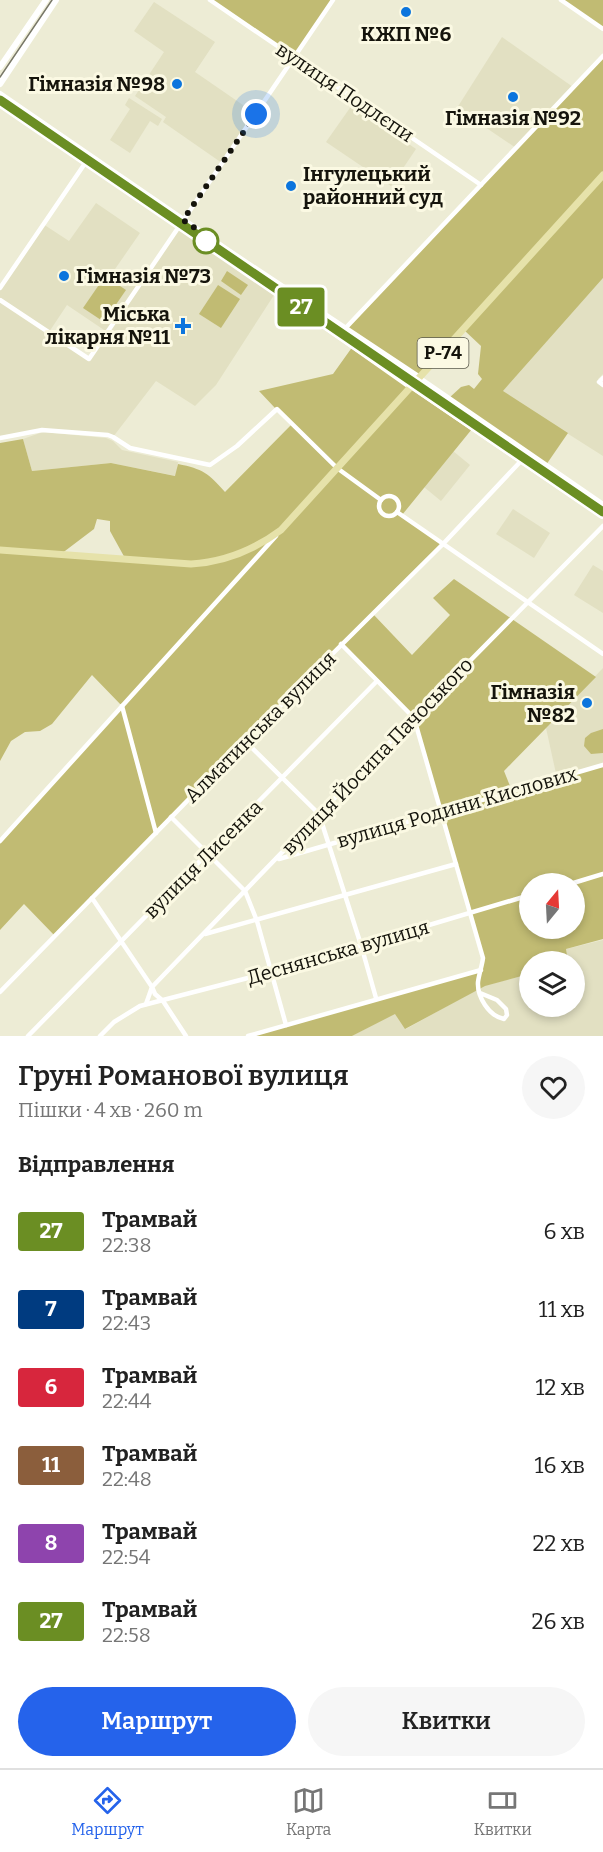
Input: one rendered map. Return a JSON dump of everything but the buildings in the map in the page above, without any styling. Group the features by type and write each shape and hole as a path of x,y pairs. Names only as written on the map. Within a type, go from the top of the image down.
{"main road":[{"path":"0,68 46,0"},
{"path":"0,84 56,0"},
{"path":"0,94 179,226 411,387"},
{"path":"0,104 183,220 420,378"},
{"name":"Р-74","path":"0,550 204,564 240,554 267,541 281,530 603,175"}],"street":[{"name":"вулиця Подлєпи","path":"210,0 481,185"},
{"path":"0,300 89,359 333,0"},
{"path":"561,0 603,29"},
{"path":"339,335 603,56"},
{"path":"0,288 88,159"},
{"path":"420,378 603,504"},
{"path":"411,387 603,517"},
{"path":"0,438 42,430 108,435 130,448 210,465 229,453 277,410 337,468 381,500"},
{"name":"Алматинська вулиця","path":"0,992 245,741 443,544 520,462"},
{"path":"386,496 395,497 399,504 397,512 392,515 383,513 379,507 381,500 386,496"},
{"path":"397,512 603,654"},
{"name":"вулиця Йосипа Пачоського","path":"152,987 603,526"},
{"path":"0,841 281,530"},
{"path":"341,644 414,718 483,958 478,985 480,993 492,1014 504,1019 507,1009 496,1000 480,993"},
{"name":"вулиця Лисенка","path":"28,1036 377,681"},
{"path":"122,706 156,833"},
{"path":"245,741 319,814 376,998"},
{"name":"вулиця Родини Кислових","path":"276,860 603,765"},
{"path":"171,817 245,891 257,921 286,1025"},
{"path":"202,935 456,864"},
{"path":"585,879 603,874"},
{"path":"92,898 155,994 163,1001 186,1036"},
{"name":"Деснянська вулиця","path":"146,1004 271,972 519,898"},
{"path":"248,1036 481,970"},
{"path":"100,1036 128,1012 146,1004 152,987"}],"shaded area":[{"path":"210,0 333,0 294,58"},
{"path":"561,0 603,0 603,29"},
{"name":"Гімназія №98","path":"154,2 215,42 195,72 256,114 222,163 163,122 166,117 135,96 164,52 134,31"},
{"name":"Гімназія №92","path":"502,37 573,87 516,148 457,108"},
{"path":"603,56 603,278 503,391 568,433 546,465 449,398 461,387 469,385 474,389 482,379 478,374 481,346 464,330 420,378 344,329"},
{"path":"129,98 162,119 158,126 150,121 130,153 110,140 130,109 125,105"},
{"path":"352,105 416,149 391,186 326,142"},
{"name":"Міська лікарня №11","path":"96,203 140,233 113,272 137,287 179,227 276,292 216,385 195,406 156,381 113,437 42,430 0,438 0,288 43,224 69,241","holes":["67,305 107,332 89,359 49,332"]},
{"path":"227,271 248,285 241,295 221,281"},
{"path":"105,276 126,290 104,322 83,308"},
{"path":"603,278 603,374 598,379 603,385 603,456 502,392"},
{"path":"218,285 240,299 221,328 199,314"},
{"path":"460,341 463,348 454,359 436,367 456,343"},
{"path":"353,346 472,429 402,515 443,544 373,614 412,655 450,615 433,598 454,579 596,677 504,771 512,791 603,765 603,939 566,949 566,951 519,951 519,977 485,986 405,1029 395,1014 352,1036 248,1036 481,970 483,958 414,718 341,645 55,936 24,904 0,930 0,841 122,706 92,675 52,724 40,731 25,732 11,741 0,761 0,443 23,439 32,471 111,463 175,476 178,464 204,473 225,492 291,425 259,391 333,374","holes":["97,519 110,521 110,531 126,560 61,554 94,529"]},
{"path":"43,432 106,438 122,450 178,462 176,476 111,463 32,471 23,439"},
{"path":"453,451 470,465 441,501 424,487"},
{"path":"513,509 550,533 534,558 496,534"},
{"path":"593,565 603,571 603,613 574,595"},
{"name":"Гімназія №82","path":"603,668 603,765 557,778 546,728"},
{"path":"603,729 603,753 591,754 584,746 585,738"},
{"path":"603,940 603,1036 352,1036 395,1013 406,1029 483,986 519,977 519,1017 585,1017 585,951 566,951 566,949"}],"tram line":[{"path":"0,77 52,0"},
{"path":"0,100 603,512"},
{"name":"27","path":"0,100 603,512"}],"place":[{"name":"КЖП №6","path":"406,12"},
{"name":"Гімназія №98","path":"177,84"},
{"name":"Гімназія №92","path":"513,97"},
{"name":"Інгулецький районний суд","path":"291,186"},
{"name":"Гімназія №73","path":"64,276"},
{"name":"Міська лікарня №11","path":"183,326"},
{"name":"Гімназія №82","path":"587,703"}],"route":[{"path":"206,241 208,237 183,220 256,114"}]}
